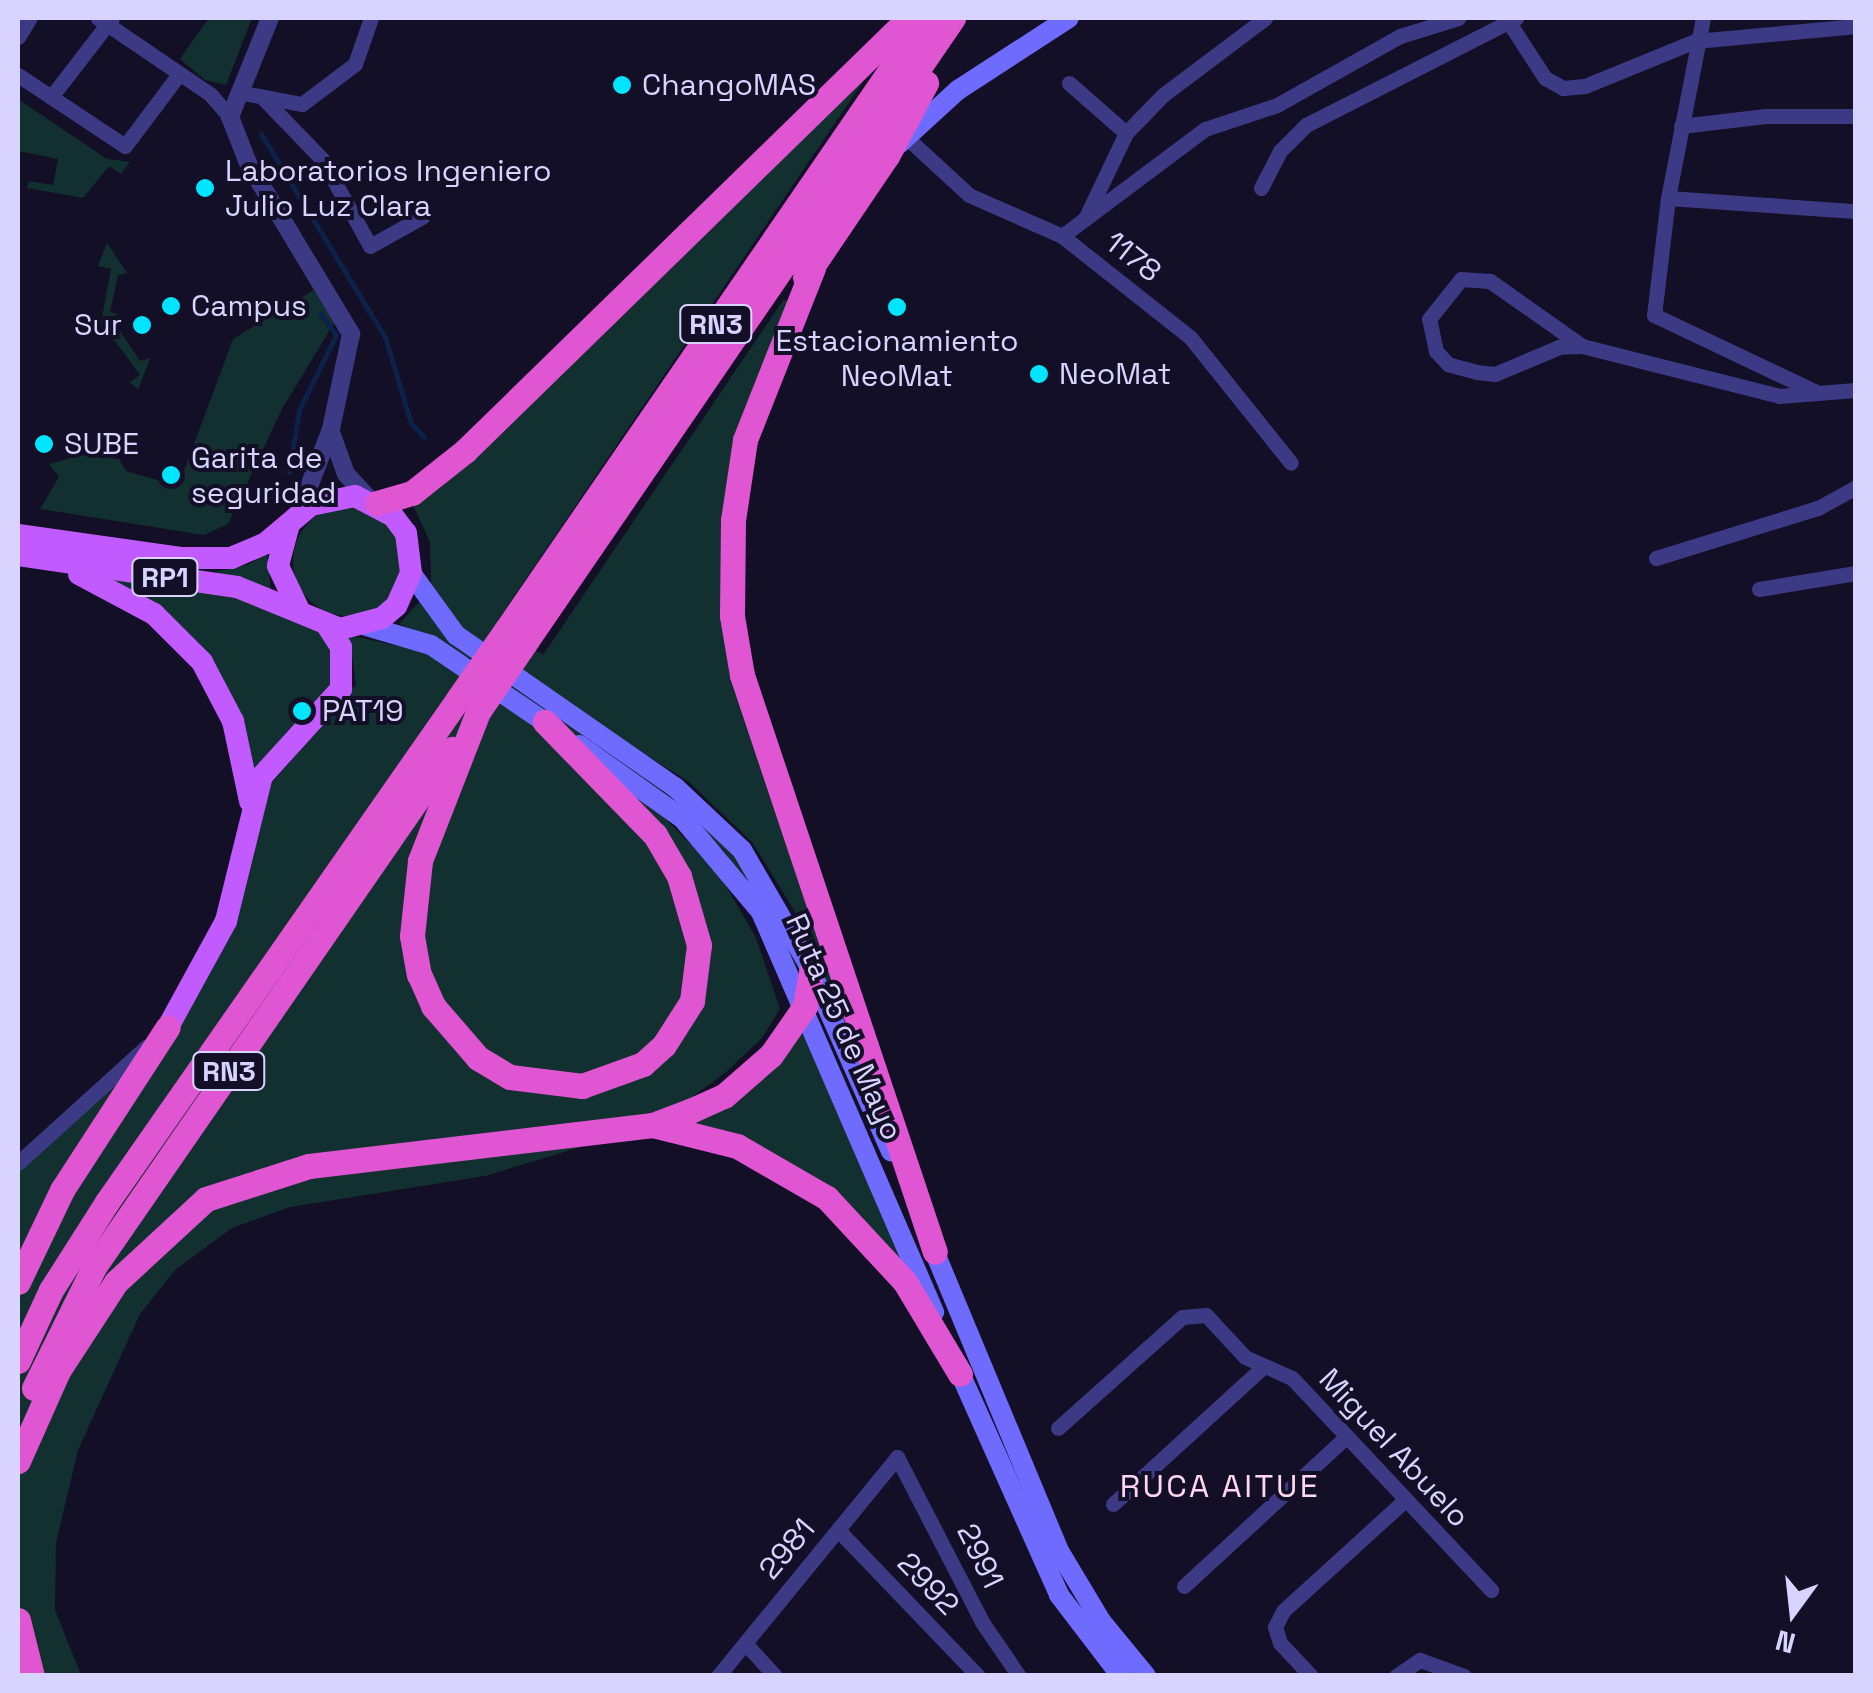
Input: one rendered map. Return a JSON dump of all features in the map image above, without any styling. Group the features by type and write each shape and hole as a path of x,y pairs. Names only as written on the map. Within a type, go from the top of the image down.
{"highway":[{"path":"373,502 412,493 465,451 909,18"},
{"name":"RN3","path":"18,1450 40,1371 94,1267 926,18"},
{"name":"RN3","path":"515,636 689,409 953,18"},
{"path":"689,409 813,268 887,156 961,18"},
{"path":"813,268 745,440 734,509 732,616 742,675 935,1252"},
{"path":"468,705 420,861 412,936 419,974 432,1006 478,1058 510,1077 582,1086 643,1064 664,1045 692,1001 700,945 680,876 655,835 545,722"},
{"name":"RN3","path":"18,1361 51,1290 107,1202 468,705"},
{"path":"18,1462 58,1371 116,1282 206,1199 309,1166 654,1125 724,1096 750,1076 805,1006 811,970"},
{"path":"18,1282 62,1190 168,1028"},
{"path":"654,1125 738,1146 826,1198 905,1282 960,1374"},
{"path":"18,1620 32,1676"}],"main road":[{"path":"887,156 980,73 1069,18"},
{"name":"RP1","path":"18,534 213,560 244,555 293,521 340,496 373,502"},
{"name":"Ruta 25 de Mayo","path":"373,502 406,533 412,573 442,620 470,646 716,820 758,869 811,970 935,1252 1059,1550 1101,1621 1146,1676"},
{"path":"168,1028 226,922 257,786 277,753 342,689 342,647 282,586 278,566 293,521"},
{"name":"RP1","path":"18,556 237,588 317,622 366,626"},
{"path":"18,556 103,583 176,632 227,705 251,816"},
{"path":"366,626 396,606 412,573"},
{"name":"Ruta 25 de Mayo","path":"366,626 431,645 666,805 714,850 762,912 1059,1596 1121,1676"}],"street":[{"path":"18,37 30,18"},
{"path":"230,117 243,93 270,18"},
{"path":"243,93 302,104 355,64 371,18"},
{"path":"1084,221 1126,133 1178,82 1265,18"},
{"path":"1062,236 1205,129 1277,105 1400,36 1458,18"},
{"path":"1703,18 1695,41 1668,198 1654,315 1818,393"},
{"path":"1261,188 1280,151 1306,125 1384,82 1459,52 1510,19 1545,78 1563,88 1586,86 1695,41 1856,26"},
{"path":"51,97 106,20 179,74 230,117 248,163 349,324 352,344 332,430 293,521"},
{"path":"18,75 122,145 131,142 179,74"},
{"path":"1069,83 1126,133"},
{"path":"264,99 322,159 370,246 422,217"},
{"path":"1681,126 1765,116 1856,116"},
{"name":"1178","path":"906,137 969,195 1062,236 1190,337 1290,463"},
{"path":"1668,198 1856,211"},
{"path":"1582,346 1490,281 1462,279 1429,319 1436,352 1448,364 1477,372 1495,374 1558,347 1582,346 1720,385 1794,398 1856,390"},
{"path":"332,430 342,466 373,502"},
{"path":"1656,558 1818,508 1856,487"},
{"path":"1759,589 1856,573"},
{"path":"18,1164 168,1028"},
{"name":"Miguel Abuelo","path":"1058,1428 1182,1317 1206,1315 1262,1368 1292,1378 1404,1502 1491,1590"},
{"path":"1113,1504 1262,1368"},
{"path":"1184,1586 1346,1438"},
{"name":"2981","path":"718,1676 897,1457"},
{"name":"2991","path":"897,1457 982,1622 1019,1676"},
{"path":"1311,1676 1280,1643 1275,1627 1283,1611 1404,1502"},
{"name":"2992","path":"838,1531 978,1676"},
{"path":"745,1643 776,1676"},
{"path":"1396,1676 1409,1662 1464,1676"}],"green space":[{"path":"209,18 252,18 226,85 205,80 180,59"},
{"path":"871,70 496,623 543,655 784,299 793,306 757,393 727,605 887,1125 794,910 752,842 689,782 541,688 454,622 431,584 430,542 412,503"},
{"path":"18,99 107,159 130,162 121,174 109,166 83,198 27,188 29,181 53,185 58,159 18,151"},
{"path":"107,243 127,273 118,275 110,312 117,314 105,325 93,327 89,321 101,323 111,269 98,266"},
{"path":"314,290 334,323 282,409 228,524 204,535 40,509 59,477 49,464 82,455 119,459 126,471 157,480 181,479 233,339"},
{"path":"118,328 140,361 150,358 138,390 130,382 140,375 110,334"},
{"path":"348,506 369,511 387,522 398,540 403,561 398,582 387,600 369,611 348,616 327,611 309,600 298,582 293,561 298,540 309,522 327,511"},
{"path":"267,554 271,590 215,572 249,564"},
{"path":"96,574 240,597 317,630 336,657 327,697 286,732 252,781 232,700"},
{"path":"420,601 458,649 689,809 729,849 763,896 806,986 725,852 685,816 428,635 399,624"},
{"path":"349,635 425,652 652,805 718,872 756,938 780,1009 762,1038 725,1073 653,1125 485,1176 290,1207 232,1228 175,1270 140,1314 78,1450 56,1543 55,1610 81,1675 18,1675 18,1163 197,992 258,799 356,685"},
{"path":"801,1030 912,1273 884,1243 687,1124 755,1087"}],"waterway":[{"path":"261,134 385,337 411,423 424,437"},
{"path":"289,472 299,410 336,335 320,313"}],"place":[{"name":"ChangoMAS","path":"622,85"},
{"name":"Laboratorios Ingeniero Julio Luz Clara","path":"205,188"},
{"name":"Campus","path":"171,306"},
{"name":"Estacionamiento NeoMat","path":"897,307"},
{"name":"Sur","path":"142,325"},
{"name":"NeoMat","path":"1039,374"},
{"name":"SUBE","path":"44,444"},
{"name":"Garita de seguridad","path":"171,475"},
{"name":"PAT19","path":"302,711"}],"district":[{"name":"RUCA AITUE","path":"1220,1486"}]}
